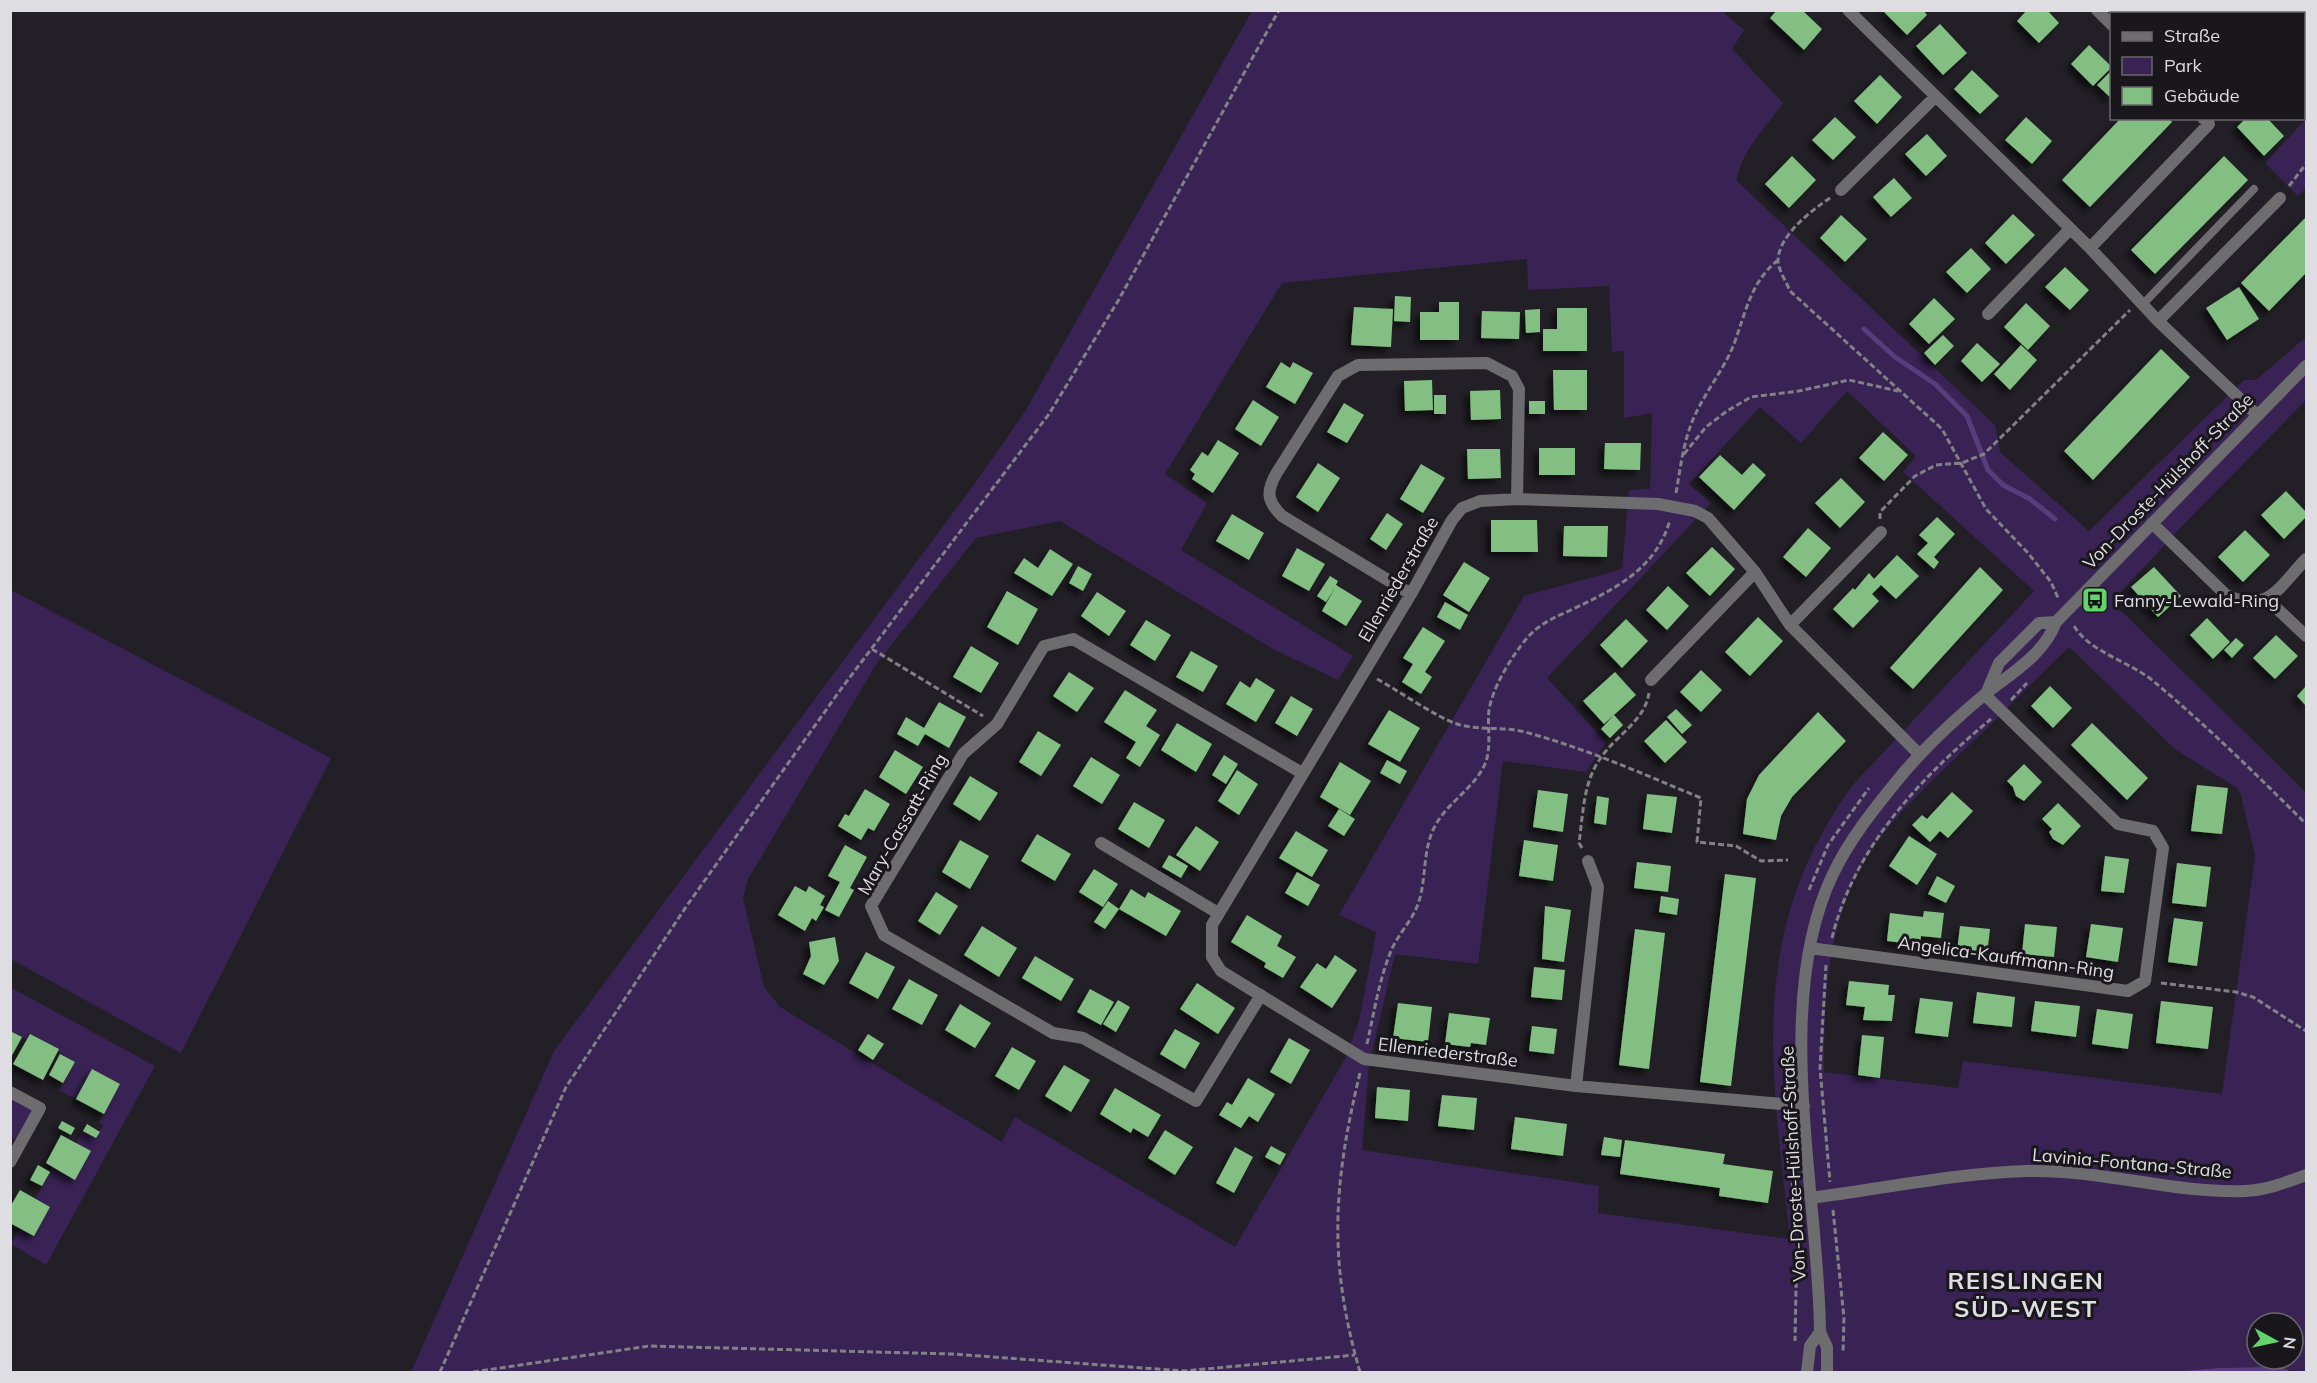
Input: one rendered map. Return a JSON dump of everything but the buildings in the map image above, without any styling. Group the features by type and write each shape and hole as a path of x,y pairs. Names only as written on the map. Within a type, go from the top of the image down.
{"street":[{"path":"1848,10 2090,248 2158,321 2258,415"},
{"path":"2097,10 2110,24"},
{"path":"1841,190 1935,97"},
{"path":"2090,248 2209,124 2205,120"},
{"path":"2158,321 2280,198"},
{"path":"1988,314 2070,229"},
{"path":"1411,594 1282,516 1268,498 1268,489 1276,474 1338,376 1358,365 1487,363 1512,376 1519,389 1518,499"},
{"name":"Von-Droste-Hülshoff-Straße","path":"1827,1371 1827,1347 1820,1332 1810,1198 1803,1045 1810,948 1818,911 1845,851 1870,814 1919,754 1985,695 2012,675 2051,636 2060,617 2307,366"},
{"name":"Ellenriederstraße","path":"1804,1106 1576,1086 1364,1059 1221,970 1212,957 1212,925 1365,672 1452,520 1462,508 1480,501 1518,499 1674,506 1695,511 1708,518 1755,572 1790,625 1919,754"},
{"path":"2152,523 2226,596 2255,604 2267,599 2307,559"},
{"path":"1790,625 1881,532"},
{"path":"1650,680 1755,572"},
{"path":"2267,599 2307,636"},
{"name":"Mary-Cassatt-Ring","path":"1261,996 1196,1101 1083,1038 1053,1033 884,935 871,906 963,754 998,724 1044,646 1073,639 1302,773"},
{"path":"1985,695 2118,824 2153,831 2163,848 2145,981"},
{"path":"1101,843 1218,913"},
{"path":"1576,1086 1598,887 1588,861"},
{"name":"Angelica-Kauffmann-Ring","path":"1810,948 2128,991 2145,981"},
{"path":"10,1092 40,1108 15,1142 10,1162"},
{"name":"Lavinia-Fontana-Straße","path":"1810,1198 2028,1171 2100,1175 2209,1190 2246,1191 2277,1186 2307,1175"},
{"name":"Von-Droste-Hülshoff-Straße","path":"1807,1371 1810,1347 1820,1332"}],"lane":[{"path":"2141,302 2253,189"}],"path":[{"path":"440,1372 566,1087 688,904 872,649 1055,405 1118,301 1279,10"},
{"path":"2280,198 2307,164"},
{"path":"1360,1372 1339,1283 1337,1197 1345,1136 1387,960 1418,905 1426,850 1433,830 1442,814 1479,773 1485,763 1490,730 1489,711 1493,695 1528,637 1547,621 1612,591 1639,571 1666,534 1674,506 1687,435 1697,410 1734,343 1746,302 1757,283 1778,260 1784,242 1797,226 1841,190"},
{"path":"1778,260 1791,291 1942,429 1986,509 2028,553 2051,582 2060,617 2091,645 2116,656 2149,678 2208,727 2307,824"},
{"path":"1881,532 1880,512 1915,476 1936,465 1962,463 1984,454 2141,302"},
{"path":"1683,456 1706,427 1726,411 1750,397 1799,391 1849,380 1899,391"},
{"path":"872,649 998,724"},
{"path":"1365,672 1457,724 1490,730 1504,728 1522,731 1600,758 1701,798 1697,842 1736,846 1761,861 1788,860"},
{"path":"1842,1357 1844,1318 1820,1068 1823,983 1828,951 1849,885 1862,859 1883,828 1932,773 2000,711 2031,679"},
{"path":"1588,861 1579,843 1590,776 1600,758 1647,707 1650,680"},
{"path":"2145,981 2236,992 2253,997 2307,1031"},
{"path":"473,1372 649,1346 952,1354 1184,1371 1355,1355"}],"green space":[{"path":"1252,11 1722,11 1744,30 1732,49 1783,103 1748,150 1737,181 1995,425 2000,452 2089,531 2244,380 2256,380 2306,337 2306,400 2181,527 2112,602 2306,792 2306,1372 2298,1371 2305,1371 2305,1311 2245,1311 2245,1367 2173,1372 411,1372 554,1051 978,479 1026,410","holes":["1527,259 1528,290 1609,286 1612,352 1624,351 1624,418 1652,413 1650,489 1629,490 1622,569 1524,596 1339,915 1376,932 1359,1021 1345,1059 1235,1247 1015,1117 1002,1142 780,1007 764,987 743,898 748,879 877,663 976,538 1060,521 1275,650 1338,680 1353,656 1181,550 1207,503 1165,474 1282,283","1847,391 1916,456 1903,472 2034,591 1851,787 1817,843 1794,897 1780,951 1774,1005 1773,1061 1790,1239 1598,1213 1599,1186 1362,1150 1369,1065 1395,954 1478,964 1503,761 1586,772 1606,742 1547,678 1711,503 1689,484 1760,407 1801,443","2069,647 2176,750 2237,788 2241,795 2255,856 2222,1094 1963,1061 1958,1088 1824,1072 1826,999 1832,951 1845,904 1864,862 1903,810"]},
{"path":"2306,11 2306,99 2305,12 2218,12"},
{"path":"2306,119 2306,188 2298,196 2265,163"},
{"path":"11,590 331,758 181,1053 11,959"},
{"path":"10,987 155,1066 46,1265 11,1244 20,1228 34,1235 50,1207 35,1199 53,1167 75,1179 76,1143 83,1131 96,1138 103,1125 99,1122 120,1084 76,1099 59,1090 75,1062 30,1034 26,1040 11,1031"},
{"path":"10,1094 36,1108 18,1141 11,1137"}],"shaded area":[{"path":"2245,1367 2245,1371 2292,1372 2173,1372"}],"waterway":[{"path":"1864,329 1895,357 1935,384 1967,416 1988,470 2003,485 2030,499 2055,519"}],"place":[{"name":"Fanny-Lewald-Ring","path":"2095,600"}],"district":[{"name":"REISLINGEN SÜD-WEST","path":"2026,1294"}]}
